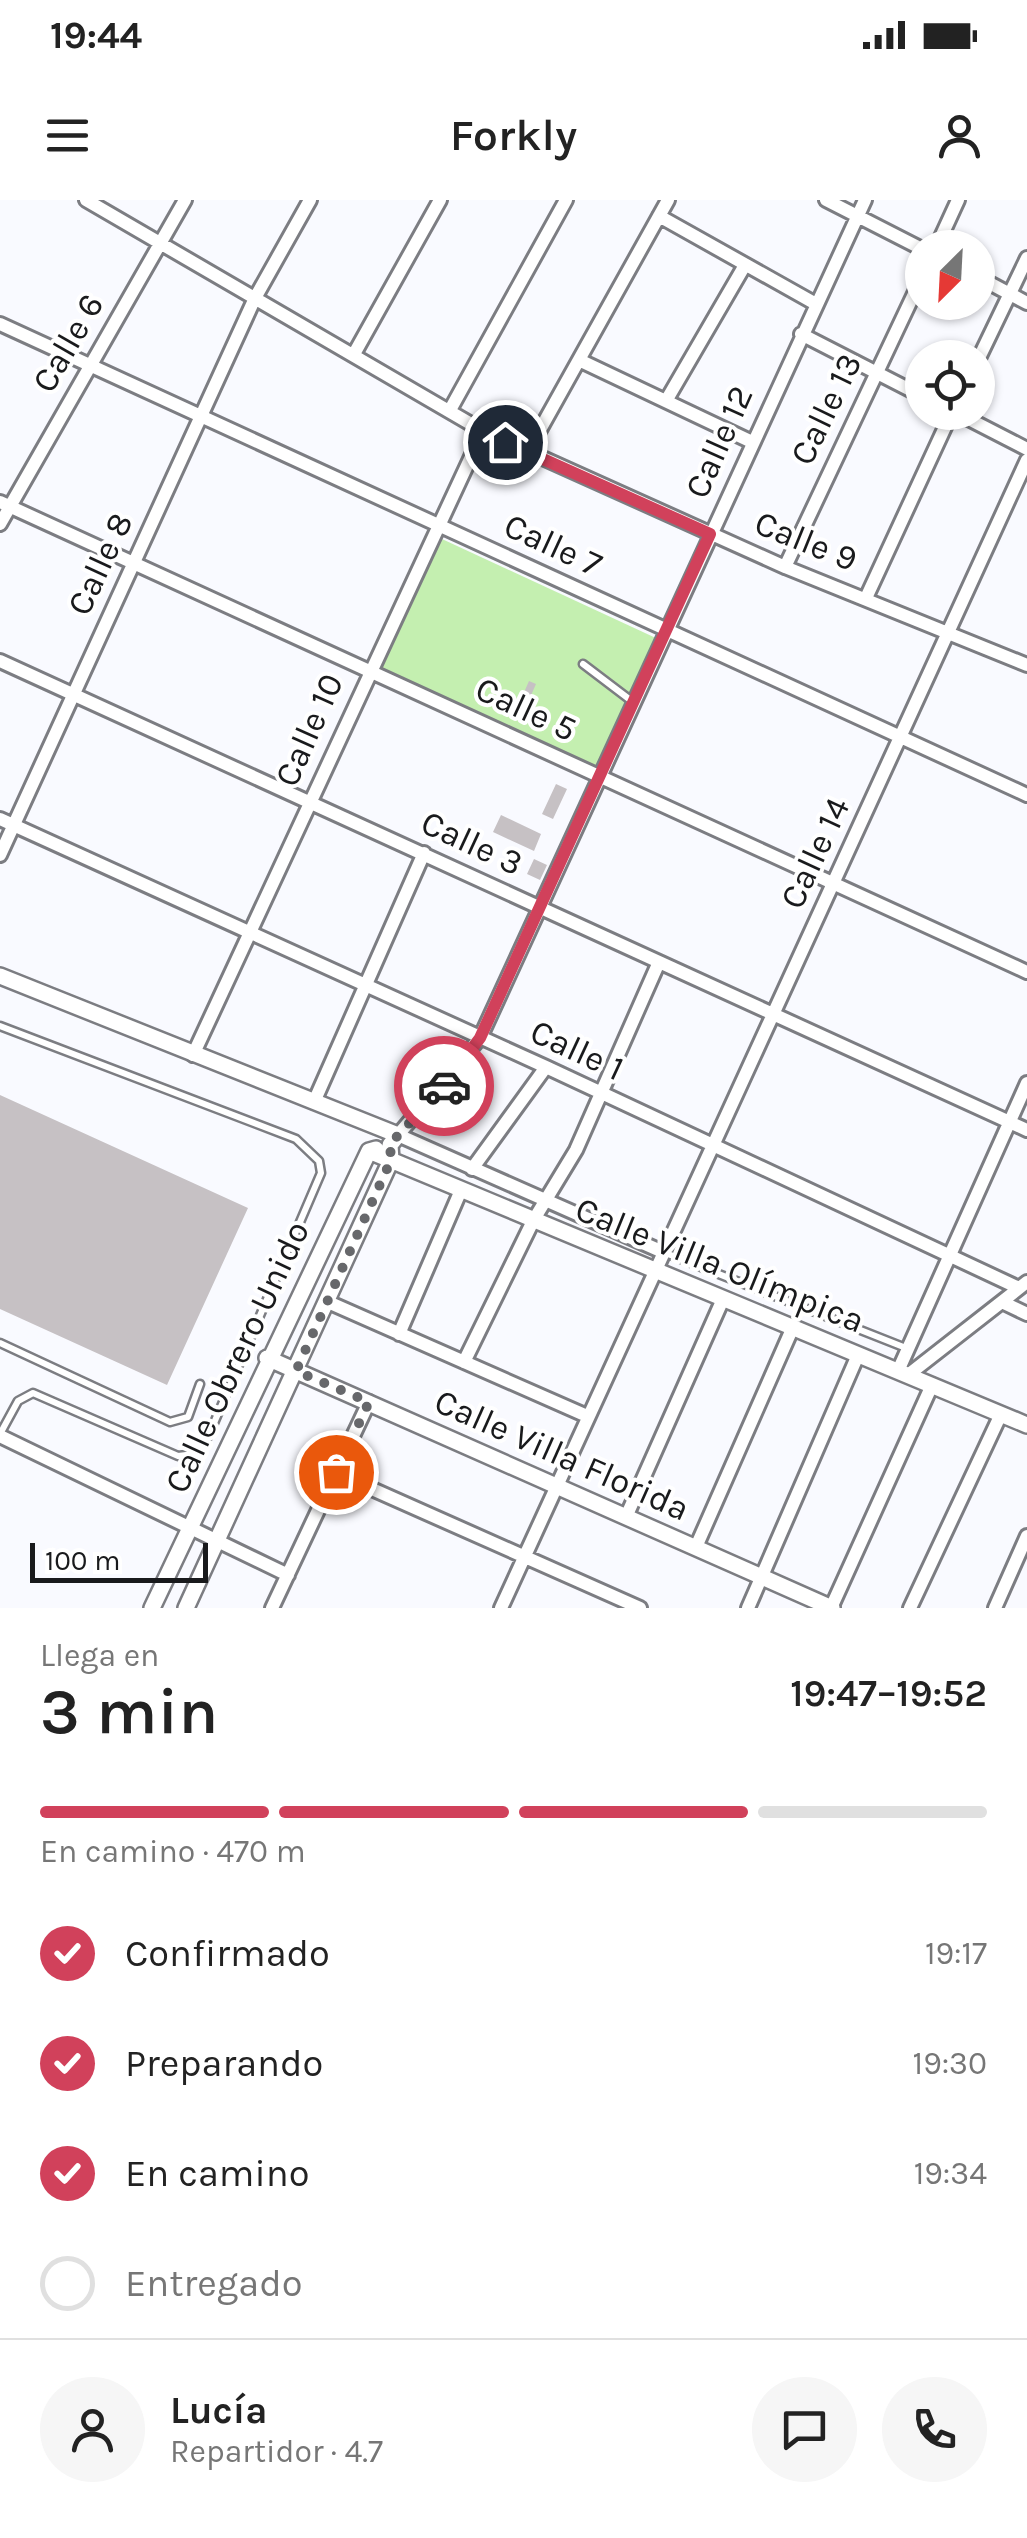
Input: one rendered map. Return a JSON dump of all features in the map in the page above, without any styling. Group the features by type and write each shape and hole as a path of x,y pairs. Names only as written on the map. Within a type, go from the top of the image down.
{"street":[{"name":"Calle 9","path":"86,200 527,453 785,567 1026,662"},
{"name":"Calle 6","path":"0,524 5,504 185,200"},
{"name":"Calle 8","path":"0,856 7,822 74,694 255,298 310,200"},
{"path":"354,354 440,200"},
{"path":"450,410 566,200"},
{"path":"527,453 668,200"},
{"path":"826,200 905,240"},
{"name":"Calle 12","path":"480,1038 865,200"},
{"path":"944,230 958,200"},
{"path":"659,216 816,304"},
{"path":"988,340 1027,258"},
{"path":"666,401 746,265"},
{"path":"995,286 1027,302"},
{"name":"Calle 13","path":"785,567 905,313"},
{"name":"Calle 7","path":"0,324 1027,795"},
{"path":"801,334 905,387"},
{"path":"579,360 752,442"},
{"path":"866,598 945,430"},
{"path":"990,430 1027,449"},
{"name":"Calle 10","path":"193,1055 368,670 483,431"},
{"name":"Calle 14","path":"502,1608 1027,460"},
{"name":"Calle 5","path":"5,504 1027,972"},
{"name":"Calle 3","path":"0,661 1027,1130"},
{"name":"Calle 1","path":"7,822 546,1066 714,1148 1023,1285"},
{"path":"314,1102 424,853"},
{"path":"464,1362 602,1093 659,962"},
{"name":"Calle Villa Olímpica","path":"0,976 314,1102 461,1190 1027,1425"},
{"name":"Calle Obrero Unido","path":"186,1608 328,1302 393,1147 480,1038"},
{"path":"472,1169 546,1066"},
{"path":"903,1373 907,1348 1027,1083"},
{"path":"393,1147 472,1169 662,1252"},
{"name":"Calle Obrero Unido","path":"152,1608 369,1152 393,1147"},
{"path":"399,1334 461,1190"},
{"path":"903,1373 1023,1285"},
{"path":"626,1517 723,1299"},
{"path":"328,1302 587,1416"},
{"path":"1002,1302 1027,1314"},
{"path":"696,1547 793,1327"},
{"path":"748,1608 858,1355"},
{"name":"Calle Villa Florida","path":"268,1358 831,1608"},
{"path":"831,1608 932,1385"},
{"path":"272,1608 369,1402"},
{"path":"910,1608 1001,1414"},
{"path":"0,1435 288,1574"},
{"path":"336,1472 640,1608"},
{"path":"995,1608 1027,1536"}],"lane":[{"path":"584,664 634,702"},
{"path":"0,1026 296,1139 310,1149 322,1172 208,1436 196,1454 178,1456 32,1393 18,1401 0,1435"},
{"path":"662,1252 907,1348"},
{"path":"0,1355 2,1345 170,1422 188,1417 200,1384"}],"green space":[{"path":"442,539 658,639 598,768 382,668"}],"building":[{"path":"529,681 536,684 525,709 518,706"},
{"path":"556,784 567,789 553,819 542,814"},
{"path":"501,815 541,834 534,851 493,832"},
{"path":"534,859 547,865 540,880 527,874"},
{"path":"0,1095 248,1208 167,1385 0,1309"}],"way so far":[{"path":"336,1472 369,1402 296,1371 391,1160 390,1144 444,1086"}],"route":[{"path":"444,1086 480,1038 710,534 505,442"}]}
